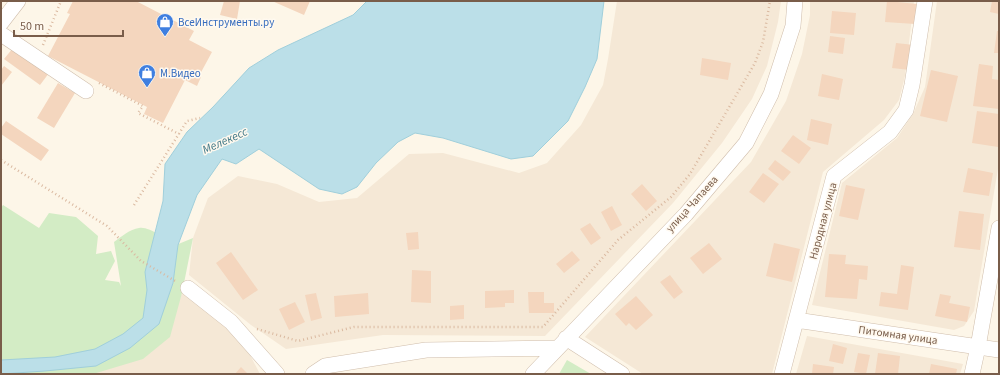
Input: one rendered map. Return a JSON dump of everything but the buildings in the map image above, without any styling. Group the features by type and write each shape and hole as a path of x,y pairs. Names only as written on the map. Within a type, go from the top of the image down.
{"street":[{"path":"1,23 18,1"},
{"name":"улица Чапаева","path":"533,374 686,214 746,143 771,94 793,26 795,1"},
{"name":"Народная улица","path":"782,374 834,176 890,132 906,110 912,85 925,1"},
{"path":"1,34 86,91"},
{"path":"972,374 999,228"},
{"path":"188,288 231,322 277,374"},
{"name":"Питомная улица","path":"796,320 999,350"},
{"path":"313,374 325,366 426,350 561,343 622,374"}],"path":[{"path":"40,51 61,1"},
{"path":"253,328 298,341 354,327 544,327 618,240 671,197 690,174 755,63 763,42 770,1"},
{"path":"134,205 187,121 200,118"},
{"path":"1,160 108,226 141,261 188,288"}],"shaded area":[{"path":"617,1 781,1 778,22 767,66 752,99 722,143 673,203 545,336 383,335 286,349 251,325 189,275 193,238 208,198 238,176 277,184 319,202 357,198 409,154 443,153 519,173 547,163 581,125 603,85"},
{"path":"810,1 914,1 905,76 899,100 884,120 823,172 772,374 643,374 585,337 751,162 786,101 802,54 810,15"},
{"path":"937,1 999,1 999,163 974,311 964,326 954,330 812,305 842,183 897,138 913,114 925,87"},
{"path":"182,293 226,326 250,355 260,374 91,374 170,327"},
{"path":"807,336 963,364 960,374 796,374"}],"green space":[{"path":"3,205 39,228 49,213 76,217 98,236 96,254 111,251 115,261 105,280 119,282 121,286 114,242 132,230 139,228 148,229 176,245 193,238 182,293 170,337 143,359 93,374 1,374 1,208"},
{"path":"567,360 591,374 559,374"}],"water":[{"name":"Мелекесс","path":"367,1 604,1 597,59 568,121 533,156 511,159 443,138 415,133 398,142 376,163 357,187 342,194 319,189 259,149 236,164 222,159 197,195 178,245 173,283 159,324 130,348 96,366 1,374 1,360 55,357 95,349 123,334 143,318 147,290 145,272 163,201 165,164 187,132 213,107 249,68 278,50 353,15"}],"place":[{"name":"ВсеИнструменты.ру","path":"165,37"},
{"name":"М.Видео","path":"147,88"}]}
